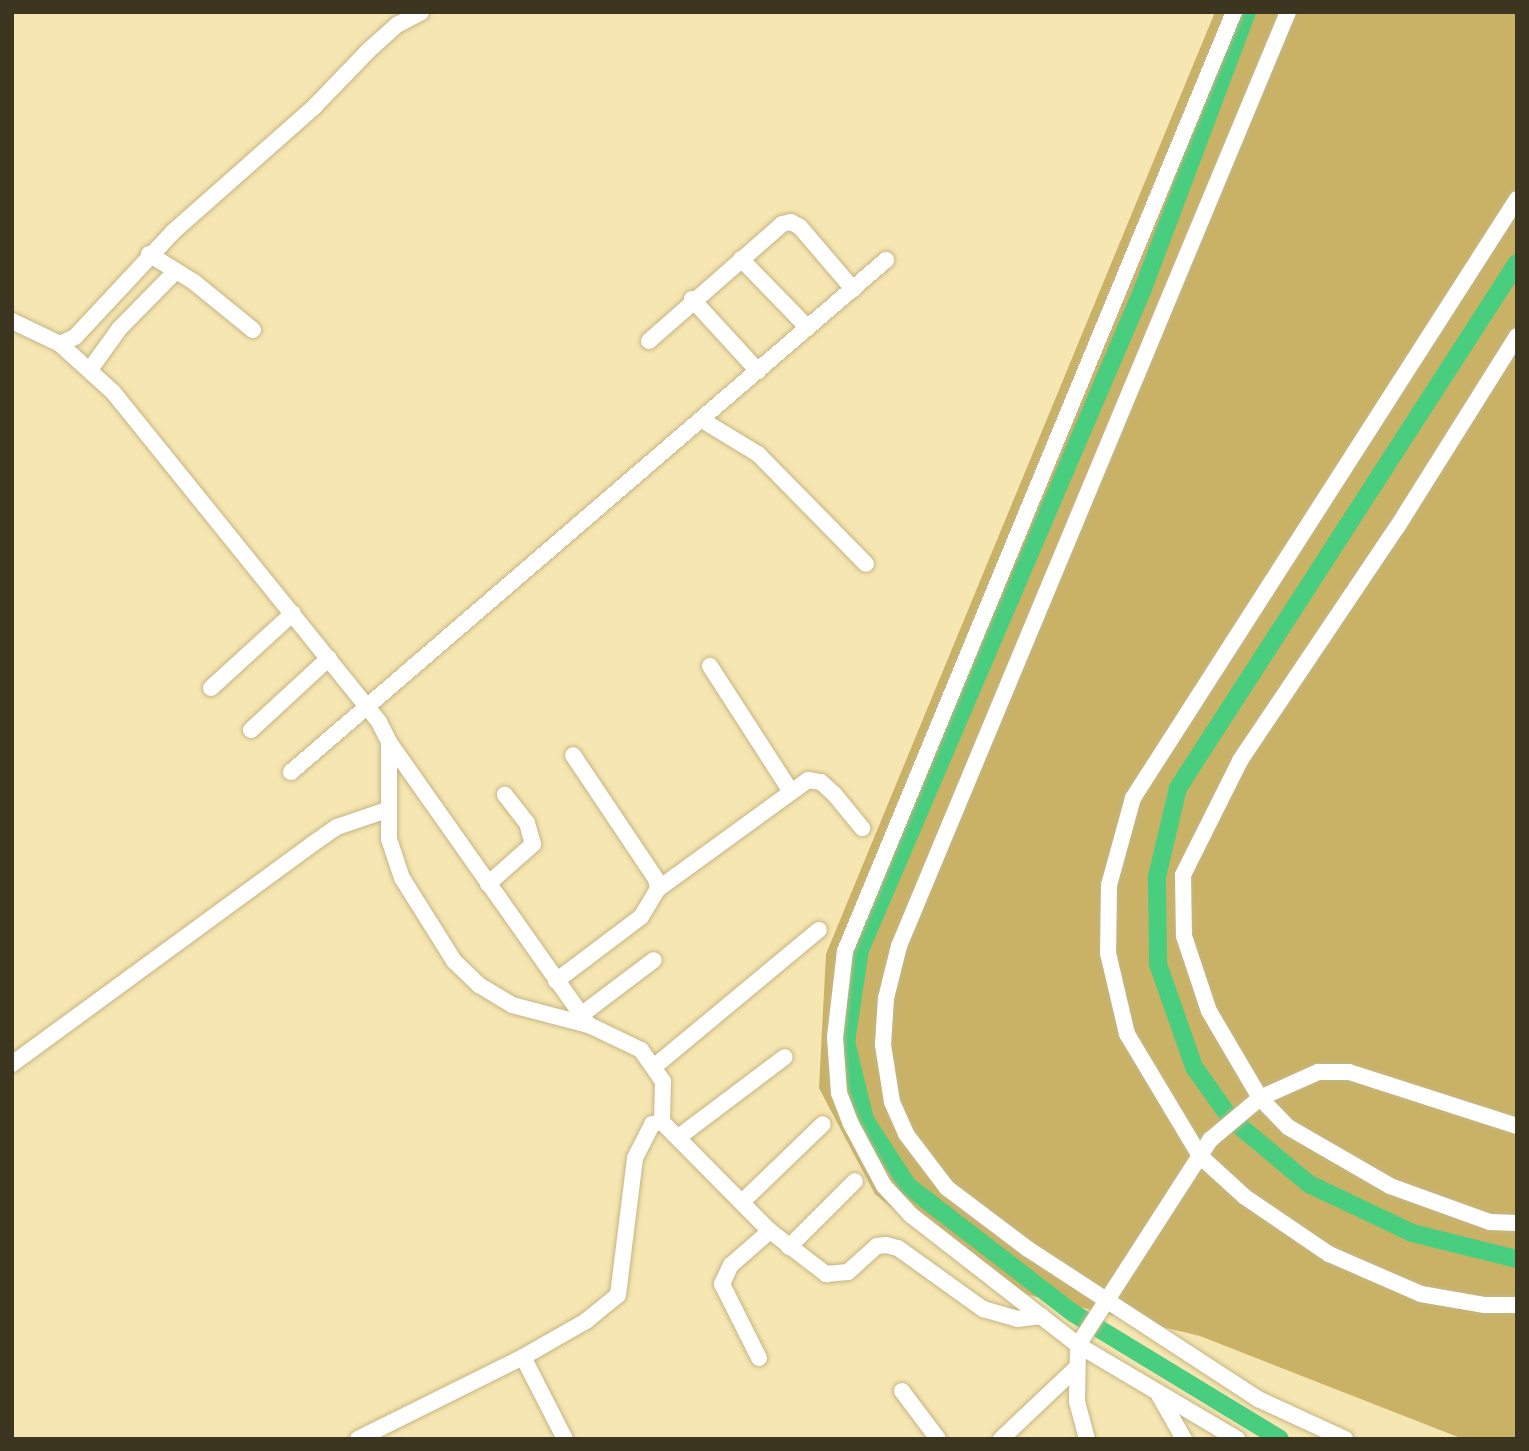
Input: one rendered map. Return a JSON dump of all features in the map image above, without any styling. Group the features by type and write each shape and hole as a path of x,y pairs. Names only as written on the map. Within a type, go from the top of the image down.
{"street":[{"path":"60,344 75,337 149,254 314,107 369,50 397,25 421,12"},
{"path":"1234,12 845,951 835,1037 839,1093 851,1124 884,1186 911,1215 1042,1316 1158,1393 1237,1439"},
{"path":"1288,12 899,946 886,998 883,1045 892,1102 906,1134 947,1188 1028,1249 1258,1399 1345,1439"},
{"path":"1517,199 1133,798 1109,885 1108,953 1127,1034 1200,1156 1245,1197 1329,1254 1421,1294 1485,1305 1517,1305"},
{"path":"649,341 692,299 775,229 791,222 853,289"},
{"path":"149,254 176,271 253,330"},
{"path":"741,259 808,328"},
{"path":"291,772 886,260"},
{"path":"90,368 120,328 176,271"},
{"path":"692,299 758,371"},
{"path":"12,321 60,344 90,368 330,658 368,706 389,742 585,1020"},
{"path":"1517,336 1397,527 1240,761 1183,875 1184,936 1209,1011 1255,1102 1288,1127 1390,1186 1490,1222 1517,1223"},
{"path":"702,420 758,454 866,564"},
{"path":"211,688 293,613"},
{"path":"251,730 330,658"},
{"path":"710,666 790,790"},
{"path":"389,742 389,839 402,878 454,961 479,985 512,1005 585,1020 641,1050 655,1066 663,1081 662,1122"},
{"path":"573,755 656,879 658,889"},
{"path":"556,981 641,917 658,889 790,790 808,780 821,782 862,828"},
{"path":"488,884 533,844 534,834 505,795"},
{"path":"12,1065 337,827 387,810"},
{"path":"655,1066 819,930"},
{"path":"585,1020 654,961"},
{"path":"680,1136 785,1057"},
{"path":"1087,1439 1079,1416 1076,1368 1081,1341 1210,1140 1255,1102 1318,1072 1349,1072 1517,1126"},
{"path":"662,1122 680,1136 770,1231 816,1269 836,1276 877,1246 886,1245 898,1248 983,1309 1017,1319 1042,1316"},
{"path":"358,1439 523,1357 586,1321 618,1295 635,1158 652,1125 662,1122"},
{"path":"742,1202 823,1124"},
{"path":"789,1247 855,1181"},
{"path":"759,1358 722,1284 731,1265 770,1231"},
{"path":"523,1357 565,1439"},
{"path":"1001,1439 1076,1368"},
{"path":"902,1391 938,1439"},
{"path":"1158,1393 1184,1439"}],"shaded area":[{"path":"1215,12 1517,12 1517,1439 1463,1439 1200,1336 987,1285 875,1194 819,1088 826,954"}],"waterway":[{"path":"1247,12 1143,289 860,950 846,1042 865,1120 908,1186 1073,1313 1280,1439"},
{"path":"1517,263 1178,788 1157,877 1158,964 1194,1067 1231,1119 1309,1184 1412,1233 1517,1259"}]}
